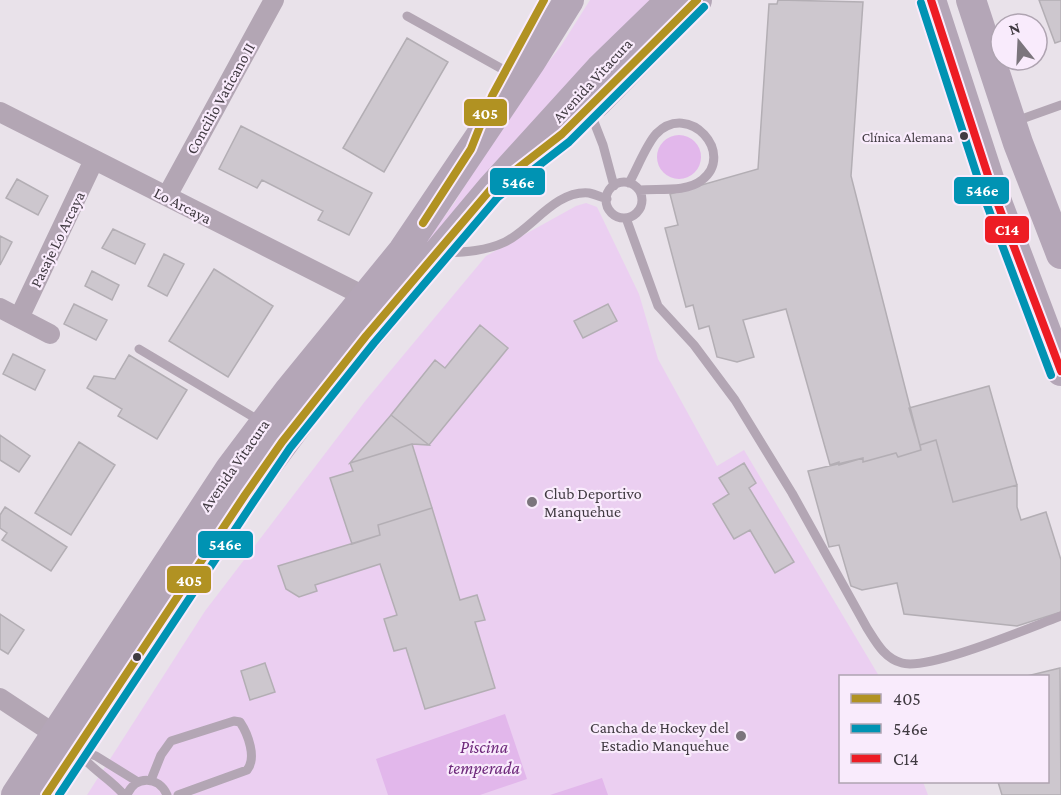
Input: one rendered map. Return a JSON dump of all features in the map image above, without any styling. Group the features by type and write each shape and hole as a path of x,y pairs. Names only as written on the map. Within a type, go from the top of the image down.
{"main road":[{"name":"Avenida Vitacura","path":"471,150 504,70 544,0"},
{"name":"Avenida Vitacura","path":"46,795 66,742 198,516 264,423 403,251 569,0"},
{"name":"Avenida Vitacura","path":"16,795 66,742 282,442 366,336 491,189 606,63 671,0"},
{"name":"Avenida Vitacura","path":"491,189 562,134 697,0"},
{"path":"971,0 1011,123 1061,254"},
{"path":"932,3 998,205 1061,371"}],"street":[{"name":"Concilio Vaticano II","path":"167,196 274,0"},
{"name":"Lo Arcaya","path":"0,112 366,297"},
{"name":"Pasaje Lo Arcaya","path":"19,318 94,160"},
{"path":"0,308 50,334"},
{"path":"0,698 66,742"}],"lane":[{"path":"407,16 504,70"},
{"path":"1011,123 1061,105"},
{"path":"589,109 603,146 614,186"},
{"path":"629,183 654,136 662,129 681,123 692,125 709,140 713,150 713,161 710,172 703,180 682,188 639,190"},
{"path":"629,183 642,195 641,207 634,215 626,218 613,214 609,209 607,199 608,193 614,186 629,183"},
{"path":"437,254 472,252 504,242 521,232 560,201 578,194 589,193 607,199"},
{"path":"626,218 658,306 694,345 735,400 792,493 867,628 889,657 901,663 913,664 946,658 1061,616"},
{"path":"139,349 264,423"},
{"path":"151,780 161,755 171,741 234,721 240,722 251,754 251,766 236,776 178,795"},
{"path":"66,742 96,756 138,782"},
{"path":"66,742 89,766 126,795 133,785 151,780 163,787 167,795"}],"shaded area":[{"path":"590,0 654,0 402,274 455,202 494,134 561,46"},
{"name":"Club Deportivo Manquehue","path":"586,203 597,207 639,294 658,359 717,466 744,450 878,675 839,675 839,783 923,783 928,795 87,795 205,611 366,400 486,256 576,206"}],"water":[{"path":"679,135 695,141 701,157 695,173 679,179 663,173 657,157 663,141"},
{"name":"Piscina temperada","path":"505,714 527,779 480,795 388,795 376,759"},
{"path":"602,778 608,795 550,795"}],"building":[{"path":"778,0 863,2 851,176 921,450 898,457 896,453 863,462 863,458 839,465 839,462 830,465 786,309 743,320 754,357 737,362 717,357 709,326 699,329 693,305 686,307 665,228 678,225 670,194 758,169 769,4 777,4"},
{"path":"1039,0 1061,0 1061,41 1055,43 1049,27 1049,12 1043,12"},
{"path":"407,38 448,62 384,172 343,148"},
{"path":"241,126 372,193 349,235 318,220 323,211 262,180 257,188 219,169"},
{"path":"17,179 48,196 38,215 6,198"},
{"path":"113,229 145,244 135,264 102,248"},
{"path":"0,236 12,242 0,265"},
{"path":"164,254 184,264 167,296 148,286"},
{"path":"214,269 273,306 228,377 169,341"},
{"path":"92,271 119,285 112,300 85,286"},
{"path":"74,304 107,320 96,340 64,324"},
{"path":"608,304 617,321 583,338 574,321"},
{"path":"480,325 508,348 429,445 391,415 435,360 445,368"},
{"path":"13,354 45,370 35,390 3,374"},
{"path":"129,355 187,390 157,439 118,416 122,409 87,388 94,376 115,379"},
{"path":"989,386 1017,485 953,502 936,440 920,445 909,408"},
{"path":"391,415 429,445 412,444 350,463"},
{"path":"0,435 30,456 19,472 0,460"},
{"path":"936,440 953,502 1017,485 1017,507 1021,520 1046,512 1061,560 1061,612 1017,626 904,614 897,583 862,590 851,586 839,545 829,547 808,471 863,458 863,462 896,453 898,457 921,450 920,445"},
{"path":"79,442 115,465 71,535 35,513"},
{"path":"412,444 432,508 378,525 380,535 352,544 330,478 353,471 350,463"},
{"path":"744,463 756,483 749,488 794,562 775,573 750,530 734,539 713,504 729,494 719,478"},
{"path":"5,507 67,547 51,571 2,540 7,533 0,528 0,515"},
{"path":"432,508 460,600 477,595 485,620 475,622 495,688 425,709 406,648 394,651 384,619 397,615 380,564 315,585 317,591 299,597 286,589 278,566 380,535 378,525"},
{"path":"0,614 24,630 8,654 0,649"},
{"path":"265,663 275,692 250,700 241,671"},
{"path":"1060,668 1061,795 1002,795 998,783 1049,783 1049,675 1031,675"}],"transit line":[{"name":"405","path":"423,223 471,149 492,96 544,0"},
{"name":"405","path":"46,795 245,495 282,442 366,336 491,189 562,134 697,0"},
{"name":"C14","path":"931,0 994,194 1061,371"},
{"name":"546e","path":"921,3 984,197 1051,375"},
{"name":"546e","path":"59,795 290,448 374,343 498,197 569,142 704,7"}],"place":[{"name":"Clínica Alemana","path":"964,136"},
{"name":"Club Deportivo Manquehue","path":"532,502"},
{"name":"Cancha de Hockey del Estadio Manquehue","path":"741,736"}]}
